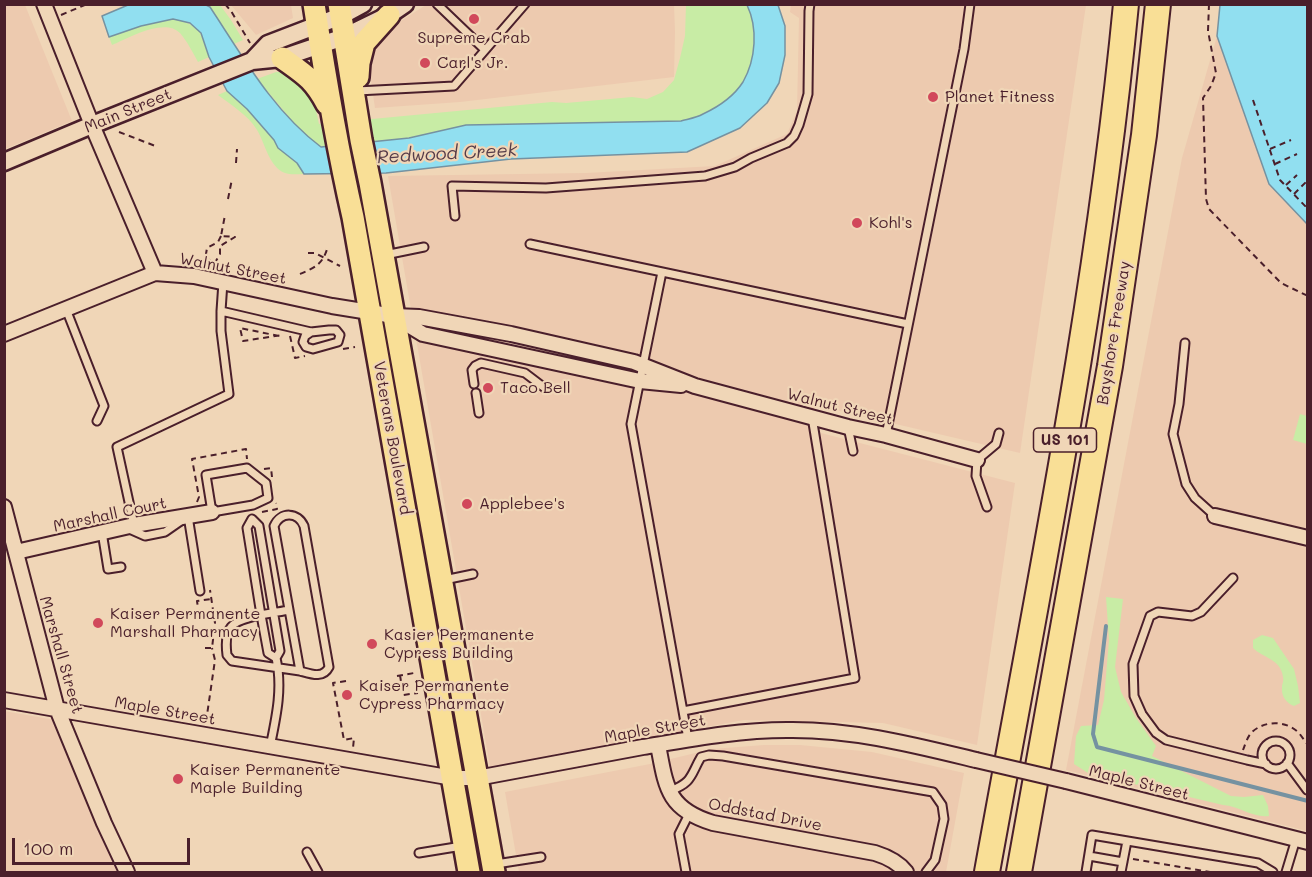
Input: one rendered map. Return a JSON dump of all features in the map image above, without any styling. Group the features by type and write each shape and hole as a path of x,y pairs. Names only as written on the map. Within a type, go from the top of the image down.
{"highway":[{"name":"Bayshore Freeway","path":"987,873 1089,295 1113,131 1126,4"},
{"name":"Bayshore Freeway","path":"1019,873 1110,366 1144,135 1158,4"}],"main road":[{"name":"Veterans Boulevard","path":"340,10 493,869"},
{"path":"356,98 359,63 364,43 397,10"},
{"name":"Veterans Boulevard","path":"315,14 469,873"},
{"path":"282,57 309,77 332,112"}],"street":[{"path":"44,4 155,273"},
{"name":"Main Street","path":"254,59 268,44 315,14 363,4"},
{"name":"Main Street","path":"4,162 254,59 282,57 344,37 397,10"},
{"name":"Walnut Street","path":"4,334 155,273 194,276 332,306 394,316 419,317 511,334 634,362 695,386 977,460"},
{"name":"Walnut Street","path":"394,316 423,334 640,381 695,386"},
{"name":"Marshall Street","path":"4,507 57,709 127,873"},
{"name":"Marshall Court","path":"16,552 129,526 212,512"},
{"path":"1215,516 1308,538"},
{"name":"Maple Street","path":"4,700 453,778 477,778 712,735 788,729 843,732 903,742 1302,840"},
{"name":"Oddstad Drive","path":"658,745 664,778 679,806 689,814 712,823 875,853 888,857 900,865 906,873"}],"lane":[{"path":"437,4 485,50"},
{"path":"356,98 454,86 525,4"},
{"path":"455,216 452,186 546,188 705,176 735,167 787,143 800,125 808,94 810,4"},
{"path":"886,435 964,49 970,4"},
{"path":"530,244 908,324"},
{"path":"383,255 424,248"},
{"path":"662,272 631,424 688,739"},
{"path":"129,526 117,447 229,394 221,331 220,311 223,282"},
{"path":"66,309 104,406 97,421"},
{"path":"220,311 311,332 336,330 340,335 338,342 313,349 306,348 303,342 305,336 311,332"},
{"path":"1185,342 1179,404 1173,434 1186,484 1195,498 1215,516"},
{"path":"474,384 472,370 481,363 525,373 546,389"},
{"path":"476,393 479,413"},
{"path":"683,711 855,678 812,417"},
{"path":"848,427 853,451"},
{"path":"987,507 976,476 977,460 996,444 999,433"},
{"path":"247,468 266,483 268,498 254,505 212,512 206,475 247,468"},
{"path":"254,505 247,528 268,653 276,658"},
{"path":"188,516 200,591"},
{"path":"289,610 261,615 236,623 228,633 227,655 232,661 300,671 311,675 321,675 329,668 304,526 298,518 293,516 286,516 277,521 274,526 300,671"},
{"path":"252,517 259,526 280,651 276,658 279,701 270,747"},
{"path":"102,532 108,569 121,567"},
{"path":"441,580 473,574"},
{"path":"1233,578 1201,612 1192,616 1158,612 1150,616 1133,663 1134,696 1142,714 1156,733 1166,740 1266,764 1278,769 1287,763 1290,753 1288,748 1274,741 1269,743 1262,757 1266,764"},
{"path":"670,791 683,786 692,778 701,757 709,755 933,792 942,805 944,819 936,860 926,873"},
{"path":"1287,763 1307,790"},
{"path":"686,873 679,834 689,814"},
{"path":"1086,873 1092,835 1258,862 1273,873"},
{"path":"1286,873 1302,840"},
{"path":"1121,873 1127,841"},
{"path":"419,854 465,845"},
{"path":"307,852 318,873"},
{"path":"1089,856 1124,860"},
{"path":"493,869 541,857"}],"path":[{"path":"50,18 87,4"},
{"path":"225,4 248,39 254,59"},
{"path":"1209,4 1208,31 1216,73 1203,98 1206,199 1209,209 1281,283 1308,296"},
{"path":"1253,100 1280,180 1308,209"},
{"path":"118,132 158,147"},
{"path":"1270,149 1291,140"},
{"path":"236,163 237,149"},
{"path":"1275,164 1297,154"},
{"path":"1286,185 1297,175"},
{"path":"228,199 232,179"},
{"path":"1294,194 1308,180"},
{"path":"218,242 220,254 213,266 206,254 207,248 218,242 225,215"},
{"path":"220,246 235,237 221,236"},
{"path":"300,274 314,268 324,258 328,246"},
{"path":"308,253 315,253 340,266"},
{"path":"279,336 240,328 243,341 279,336 290,334 295,358 305,357"},
{"path":"255,331 256,339"},
{"path":"335,351 355,347"},
{"path":"197,502 199,497 192,459 246,449 248,463"},
{"path":"264,469 271,468 272,478"},
{"path":"252,517 277,509 276,499"},
{"path":"199,615 198,601 212,599"},
{"path":"206,723 215,660 212,648"},
{"path":"414,673 398,676 403,695 418,693"},
{"path":"346,681 333,683 344,740 354,738 353,748"},
{"path":"1235,749 1244,750 1253,731 1271,723 1283,724 1293,729 1308,745"},
{"path":"1124,860 1210,873"}],"shaded area":[{"path":"5,4 25,5 72,121 5,149"},
{"path":"231,5 291,5 293,18 256,35"},
{"path":"426,5 674,5 674,77 460,102 375,108 368,60 373,44 380,34"},
{"path":"791,5 1086,5 1020,453 814,405 821,433 1015,483 977,745 883,723 744,720 490,767 388,176 586,173 715,166 787,134 797,111 799,18 790,12"},
{"path":"1217,36 1269,184 1307,224 1307,831 1066,770 1182,158"},
{"path":"4,711 55,720 117,872 5,872"},
{"path":"800,745 872,752 964,773 946,872 519,872 505,792 650,764 712,749"}],"green space":[{"path":"206,5 220,5 243,40 234,44 210,7"},
{"path":"686,5 747,5 753,24 754,44 751,63 743,82 735,92 709,111 681,121 466,125 409,138 321,147 304,135 257,79 276,72 294,75 314,101 319,124 552,102 566,103 632,97 647,99 663,92 674,80 685,36"},
{"path":"174,19 190,24 199,31 209,57 198,62 183,36 165,27 146,30 112,45 109,37 141,26"},
{"path":"227,91 247,109 274,140 278,148 297,163 304,174 287,174 275,166 260,135 249,120 218,95"},
{"path":"1300,414 1307,416 1307,444 1293,440"},
{"path":"1106,597 1123,599 1115,667 1121,692 1156,746 1152,756 1231,796 1263,795 1269,816 1257,815 1229,806 1088,773 1074,764 1076,736 1081,726 1098,725 1104,700 1109,640"},
{"path":"1262,635 1273,638 1294,669 1300,703 1294,706 1286,701 1282,693 1283,678 1279,666 1253,648 1253,640"}],"water":[{"name":"Redwood Creek","path":"128,5 206,5 210,7 273,100 304,133 321,147 409,138 466,125 681,121 695,117 714,108 743,82 751,64 754,44 753,24 747,5 778,5 785,26 785,55 779,83 767,103 740,128 687,152 511,159 386,173 304,174 297,163 278,148 274,140 247,109 227,91 209,57 201,33 190,23 173,19 141,26 109,37 102,16"},
{"path":"1220,5 1307,5 1307,224 1269,184 1217,36"}],"waterway":[{"path":"1106,626 1093,734 1097,747 1308,801"}],"place":[{"name":"Supreme Crab","path":"474,19"},
{"name":"Carl's Jr.","path":"425,63"},
{"name":"Planet Fitness","path":"933,97"},
{"name":"Kohl's","path":"857,223"},
{"name":"Taco Bell","path":"488,388"},
{"name":"Applebee's","path":"467,504"},
{"name":"Kaiser Permanente Marshall Pharmacy","path":"98,623"},
{"name":"Kasier Permanente Cypress Building","path":"372,644"},
{"name":"Kaiser Permanente Cypress Pharmacy","path":"347,695"},
{"name":"Kaiser Permanente Maple Building","path":"178,779"}]}
